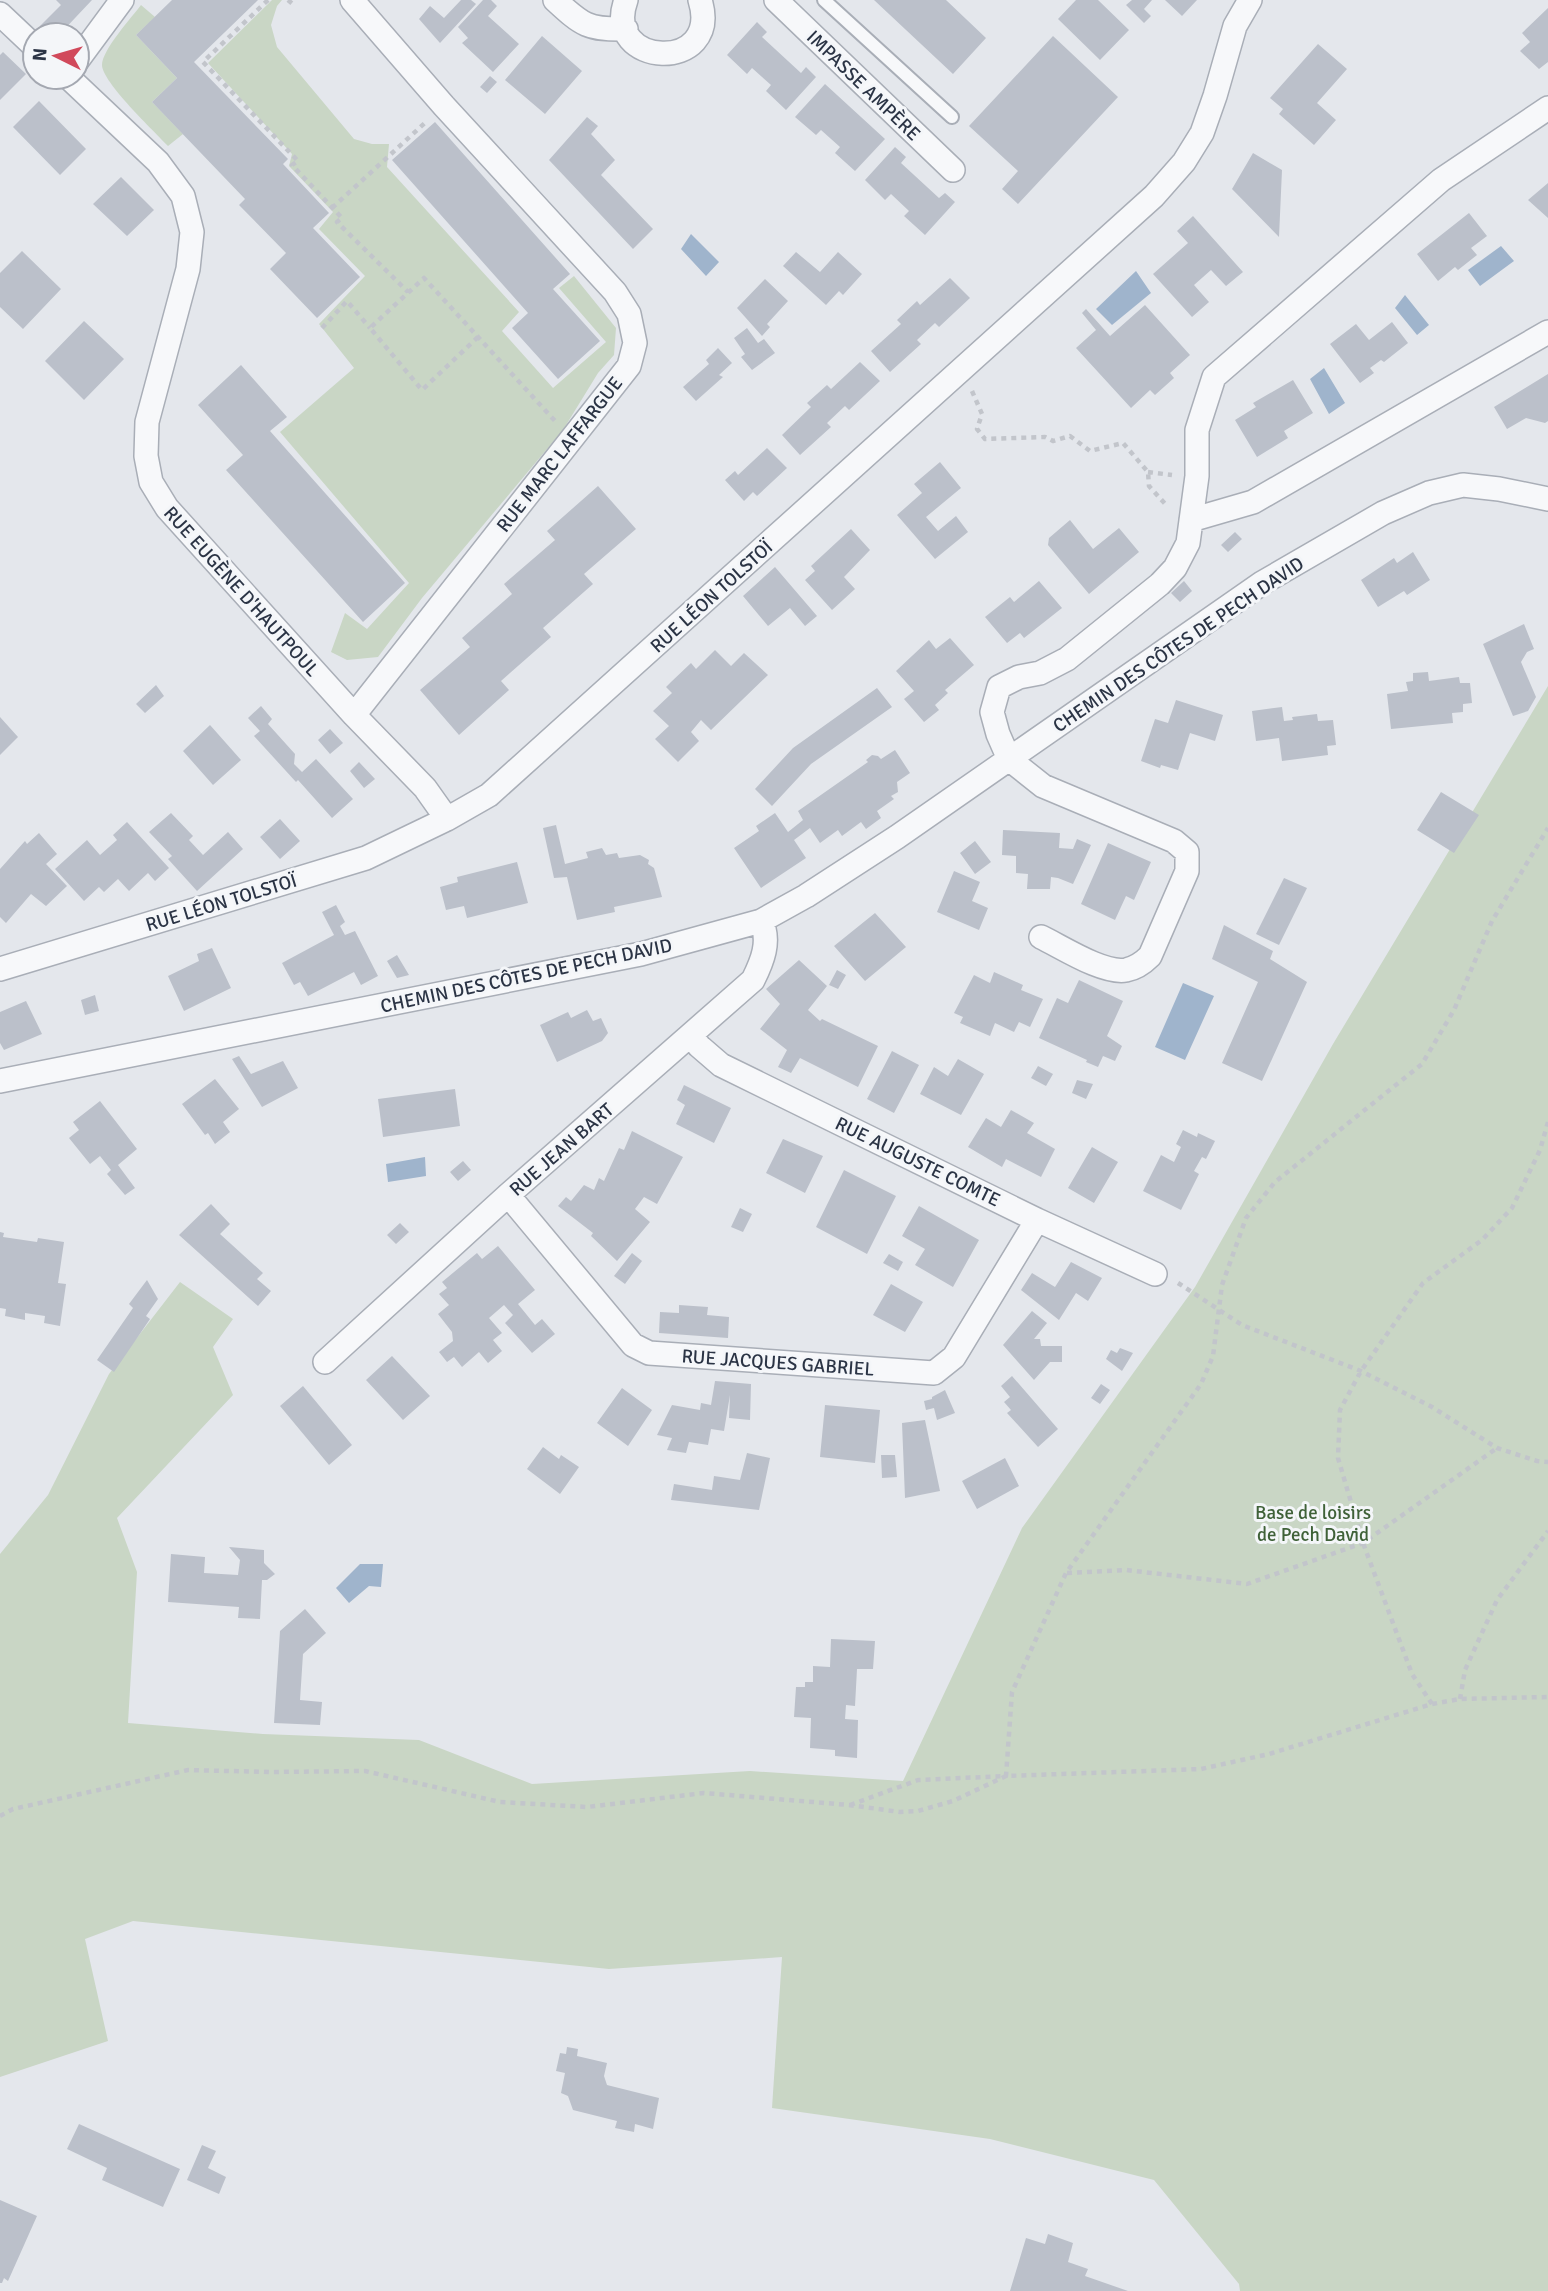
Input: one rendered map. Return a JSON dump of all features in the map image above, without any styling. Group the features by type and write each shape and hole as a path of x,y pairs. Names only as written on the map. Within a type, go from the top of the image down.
{"street":[{"path":"91,42 122,0"},
{"name":"RUE MARC LAFFARGUE","path":"352,0 444,106 615,292 629,314 635,343 629,366 354,715"},
{"path":"555,0 584,25 600,30 625,30"},
{"path":"626,0 623,18 625,30 639,48 661,55 682,50 692,43 698,34 703,12 701,0"},
{"name":"IMPASSE AMPÈRE","path":"776,0 953,170"},
{"name":"RUE LÉON TOLSTOÏ","path":"0,969 366,858 447,820 489,795 1154,196 1184,162 1202,133 1235,26 1250,0"},
{"path":"0,14 21,34"},
{"name":"RUE EUGÈNE D'HAUTPOUL","path":"83,91 158,162 183,196 192,232 188,269 147,422 146,456 151,482 167,508 354,715 425,788 447,820"},
{"path":"1041,937 1109,970 1124,971 1139,966 1150,956 1187,871 1187,852 1174,841 1043,786 1009,759 992,712 999,687 1019,677 1040,673 1067,659 1160,584 1175,568 1188,542 1197,476 1197,430 1214,377 1441,180 1548,108"},
{"path":"1191,520 1252,502 1548,332"},
{"name":"CHEMIN DES CÔTES DE PECH DAVID","path":"0,1081 641,954 761,921 829,881 1262,583 1383,513 1429,493 1462,485 1548,499"},
{"name":"RUE JEAN BART","path":"325,1362 508,1195 753,980 763,960 765,929 761,921"},
{"name":"RUE AUGUSTE COMTE","path":"691,1035 699,1046 721,1065 1037,1220 1154,1274"},
{"name":"RUE JACQUES GABRIEL","path":"508,1195 633,1345 649,1353 934,1373 954,1357 1037,1220"}],"lane":[{"path":"824,0 952,117"}],"path":[{"path":"268,0 203,62 298,161 292,165 341,218 337,222 408,292"},
{"path":"288,0 295,6"},
{"path":"332,208 444,106"},
{"path":"370,328 425,278 563,430"},
{"path":"322,328 347,302 422,390 478,337"},
{"path":"970,387 982,414 977,429 985,439 1045,437 1053,441 1070,436 1090,451 1123,443 1148,472 1149,486 1168,506"},
{"path":"1148,472 1171,475"},
{"path":"1006,1776 1012,1692 1066,1573 1200,1384 1213,1356 1222,1285 1246,1218 1275,1182 1422,1064 1454,1010 1492,921 1548,828"},
{"path":"1432,1704 1412,1674 1363,1543 1338,1458 1340,1410 1361,1371 1423,1283 1482,1240 1512,1208 1539,1150 1548,1122"},
{"path":"1154,1274 1170,1278 1242,1325 1361,1371 1432,1407 1497,1448 1548,1462"},
{"path":"1066,1573 1126,1570 1247,1584 1363,1543 1497,1448"},
{"path":"1460,1699 1465,1670 1497,1600 1548,1531"},
{"path":"849,1805 918,1780 1201,1769 1269,1754 1432,1704 1460,1699 1548,1697"},
{"path":"0,1816 13,1810 188,1770 365,1771 500,1802 587,1807 704,1793 900,1812 918,1811 953,1801 1006,1776"}],"green space":[{"path":"272,0 282,0 277,6 271,25 277,47 354,139 372,144 389,144 387,167 519,312 502,331 553,388 606,342 559,288 574,276 616,328 614,355 598,373 563,430 422,598 378,657 347,660 331,652 345,613 367,629 409,583 280,432 354,368 319,324 365,276 319,229 333,212 289,166 292,154 208,63"},
{"path":"141,5 155,17 136,35 177,78 152,102 183,134 168,146 110,83 102,65 112,43"},
{"name":"Base de loisirs de Pech David","path":"1548,686 1548,2291 1240,2291 1239,2284 1154,2180 990,2139 772,2108 782,1957 609,1969 133,1921 85,1939 108,2041 0,2077 0,1554 48,1495 109,1374 180,1282 233,1319 213,1347 233,1395 117,1518 137,1572 128,1723 263,1734 419,1740 532,1784 750,1771 903,1781 1022,1528 1195,1287 1333,1044"}],"water":[{"path":"691,234 719,262 706,276 681,249"},
{"path":"1501,246 1514,261 1480,286 1468,270"},
{"path":"1136,271 1151,293 1112,325 1096,309"},
{"path":"1405,295 1429,325 1417,335 1395,308"},
{"path":"1324,368 1345,403 1329,414 1310,379"},
{"path":"1183,983 1214,996 1185,1060 1155,1047"},
{"path":"425,1157 426,1176 388,1182 386,1164"},
{"path":"360,1564 383,1564 381,1587 369,1586 349,1603 336,1588"}],"building":[{"path":"56,0 92,0 72,21 45,21 61,5"},
{"path":"172,0 258,0 194,62 288,159 283,164 329,213 313,228 360,277 317,318 270,269 286,253 239,205 245,199 152,102 177,78 136,35"},
{"path":"461,0 471,0 476,4 440,43 419,19 430,6 444,18"},
{"path":"483,0 491,0 497,6 488,16 519,44 493,72 462,43 468,38 458,27"},
{"path":"874,0 946,0 986,38 953,74"},
{"path":"1076,0 1098,0 1129,30 1100,60 1058,19"},
{"path":"1132,0 1152,0 1144,9 1151,16 1144,23 1126,5"},
{"path":"1165,0 1197,0 1182,16"},
{"path":"1548,8 1548,62 1539,69 1520,51 1530,42 1522,33"},
{"path":"757,22 767,32 762,37 801,73 806,67 816,77 786,110 766,91 771,85 752,68 747,74 727,55"},
{"path":"542,36 582,71 545,114 505,80"},
{"path":"1053,36 1118,97 1018,204 1002,189 1018,171 969,126"},
{"path":"1318,44 1347,69 1317,103 1336,120 1314,145 1279,114 1283,109 1270,98"},
{"path":"3,52 21,69 21,79 0,100 0,55"},
{"path":"490,76 497,82 487,93 480,87"},
{"path":"825,84 885,139 855,171 835,153 840,147 821,130 816,135 795,117"},
{"path":"39,101 86,149 60,175 13,127"},
{"path":"587,117 598,126 591,134 615,160 601,175 653,229 633,249 549,160"},
{"path":"435,122 570,274 553,289 600,341 558,379 512,328 528,313 392,160"},
{"path":"895,147 906,157 901,163 939,198 945,193 955,202 925,235 904,216 909,211 891,194 885,200 865,180"},
{"path":"1253,153 1282,170 1279,237 1232,189"},
{"path":"121,177 154,210 127,236 93,204"},
{"path":"1548,183 1548,218 1528,200"},
{"path":"1469,213 1487,236 1471,248 1477,255 1458,270 1455,267 1438,281 1417,254"},
{"path":"1193,216 1243,272 1226,286 1211,270 1194,285 1209,302 1192,317 1153,274 1188,243 1177,231"},
{"path":"22,251 61,289 23,329 0,307 0,273"},
{"path":"796,252 820,272 838,252 862,274 843,295 839,291 826,305 783,266"},
{"path":"950,278 970,298 939,327 935,323 917,340 921,344 890,372 871,351 901,324 897,320 917,301 920,305"},
{"path":"765,279 788,301 767,324 770,327 762,336 737,308"},
{"path":"1145,305 1190,355 1170,373 1174,378 1155,395 1150,390 1131,408 1076,348 1096,330 1082,313 1086,309 1110,336"},
{"path":"84,321 124,359 84,400 45,361"},
{"path":"1392,322 1408,343 1384,362 1381,360 1370,368 1374,373 1360,383 1330,344 1356,324 1369,340"},
{"path":"747,328 758,343 764,339 775,353 752,370 741,357 745,354 734,338"},
{"path":"718,348 732,363 719,375 723,377 696,401 683,387 709,364 706,360"},
{"path":"860,362 880,381 849,410 845,406 827,423 831,427 800,455 782,435 811,407 807,403 827,385 831,389"},
{"path":"241,365 287,417 270,431 405,583 363,622 226,470 243,455 198,405"},
{"path":"1548,374 1548,421 1545,423 1526,418 1507,429 1494,407"},
{"path":"1293,380 1313,413 1284,431 1288,438 1257,457 1235,420 1256,407 1253,403"},
{"path":"767,448 787,468 757,496 753,492 744,501 725,480 735,471 738,475"},
{"path":"940,462 961,488 926,517 938,531 956,516 968,532 935,559 897,515 922,493 914,484"},
{"path":"598,486 636,529 584,574 593,584 543,628 551,637 501,681 509,690 459,735 420,690 470,647 462,638 512,594 504,584 555,540 547,531"},
{"path":"1070,520 1093,549 1119,528 1139,552 1089,594 1048,545 1049,538"},
{"path":"851,529 870,550 844,577 855,589 832,610 805,580 815,571 811,566"},
{"path":"1235,532 1242,539 1228,552 1221,545"},
{"path":"1413,552 1430,580 1407,595 1404,591 1378,607 1361,580 1394,558 1397,563"},
{"path":"775,567 817,616 805,626 790,608 768,626 743,596"},
{"path":"1039,581 1062,608 1024,638 1020,633 1007,643 985,617 1010,597 1014,602"},
{"path":"1184,581 1192,591 1180,602 1171,593"},
{"path":"1524,624 1534,649 1527,652 1521,662 1536,697 1528,711 1513,716 1483,644"},
{"path":"950,638 974,665 945,690 948,693 935,705 939,710 924,722 904,699 914,691 896,671 929,640 936,649"},
{"path":"715,650 731,666 744,653 768,675 711,730 701,720 691,732 699,741 678,762 655,739 669,726 653,711 672,693 666,687 671,682 691,663 696,669"},
{"path":"1428,672 1429,681 1459,677 1460,683 1470,683 1472,703 1463,704 1463,712 1452,713 1453,723 1391,729 1387,694 1408,691 1406,682 1413,681 1413,673"},
{"path":"156,685 164,696 145,713 136,704"},
{"path":"877,688 892,707 811,764 772,806 755,789 793,748"},
{"path":"1176,700 1223,715 1215,741 1190,733 1178,770 1161,765 1160,768 1141,761 1155,719 1168,723"},
{"path":"261,706 272,719 268,724 295,754 294,764 302,772 316,759 353,799 332,818 254,736 260,731 248,718"},
{"path":"1282,707 1284,721 1293,720 1292,717 1317,714 1318,721 1333,720 1336,745 1327,746 1328,755 1282,761 1279,738 1256,741 1252,711"},
{"path":"0,717 18,737 0,755"},
{"path":"210,725 241,760 213,785 183,751"},
{"path":"330,729 343,743 330,754 318,740"},
{"path":"895,750 910,773 897,782 898,792 891,796 894,799 877,811 881,818 866,829 861,822 842,836 838,830 820,843 810,828 794,840 806,858 761,888 734,848 759,831 756,826 775,813 788,832 803,820 798,811 868,762 866,760 872,755 881,759"},
{"path":"359,762 375,779 364,788 350,771"},
{"path":"1441,792 1479,815 1454,853 1417,830"},
{"path":"171,813 193,836 189,840 203,855 228,832 243,849 197,891 168,859 172,856 149,832"},
{"path":"280,819 300,841 280,859 260,837"},
{"path":"127,822 169,868 155,881 148,873 129,891 118,879 104,892 99,887 84,901 55,869 87,840 100,855 117,840 113,835"},
{"path":"556,825 565,864 588,858 586,852 602,848 606,855 617,853 619,858 640,855 649,860 648,864 654,868 662,897 614,907 615,912 577,920 567,877 554,878 543,828"},
{"path":"1003,830 1060,833 1059,848 1073,849 1077,839 1091,845 1073,884 1051,877 1050,889 1027,889 1028,874 1016,873 1016,856 1002,855"},
{"path":"39,833 57,854 46,864 67,886 46,906 31,894 6,923 0,917 0,869 25,841 27,844"},
{"path":"975,841 991,862 975,874 960,853"},
{"path":"1108,843 1151,862 1134,900 1126,896 1115,920 1081,904"},
{"path":"517,862 528,903 467,918 464,906 446,910 440,887 458,882 457,877"},
{"path":"954,871 980,882 972,901 988,908 979,930 937,912"},
{"path":"1284,878 1307,888 1279,945 1256,934"},
{"path":"336,905 345,922 340,926 345,935 355,931 378,976 361,985 354,972 308,996 300,982 294,985 282,963 334,935 322,912"},
{"path":"875,913 906,947 865,981 834,946"},
{"path":"1224,925 1273,951 1270,959 1307,982 1262,1081 1222,1063 1258,982 1212,959"},
{"path":"212,948 231,988 184,1011 168,976 199,961 197,954"},
{"path":"397,955 409,975 397,978 387,961"},
{"path":"799,960 827,986 808,1010 820,1021 822,1019 878,1046 858,1087 800,1058 791,1073 778,1067 787,1050 760,1029 780,1004 766,989"},
{"path":"837,970 846,975 838,989 829,985"},
{"path":"994,972 1023,985 1021,990 1043,999 1030,1027 1019,1022 1014,1032 995,1023 990,1036 960,1023 963,1017 954,1013 974,975 990,983"},
{"path":"1079,980 1123,1001 1107,1036 1122,1046 1115,1061 1103,1056 1098,1067 1039,1038 1057,998 1068,1003"},
{"path":"95,995 99,1011 85,1015 81,1000"},
{"path":"26,1001 42,1034 4,1050 0,1043 0,1012"},
{"path":"587,1010 593,1021 601,1018 608,1033 602,1041 557,1062 540,1025 568,1012 571,1018"},
{"path":"892,1051 919,1065 894,1113 867,1099"},
{"path":"239,1056 251,1074 283,1061 298,1088 262,1107 232,1059"},
{"path":"958,1059 984,1074 961,1115 920,1094 934,1067 948,1076"},
{"path":"1038,1066 1053,1074 1046,1086 1031,1078"},
{"path":"215,1079 239,1109 223,1122 230,1132 215,1144 182,1104"},
{"path":"1077,1080 1093,1084 1086,1099 1072,1093"},
{"path":"684,1085 731,1108 714,1143 676,1124 685,1105 677,1100"},
{"path":"455,1089 460,1126 383,1137 378,1099"},
{"path":"100,1101 137,1149 118,1165 135,1188 125,1195 107,1174 111,1170 100,1156 90,1164 69,1138 79,1130 73,1122"},
{"path":"1011,1110 1034,1123 1027,1133 1055,1149 1041,1177 1006,1159 1002,1167 968,1147 986,1118 1001,1127"},
{"path":"1183,1130 1215,1141 1206,1159 1202,1157 1194,1171 1199,1174 1181,1210 1143,1191 1161,1155 1174,1162 1181,1147 1176,1144"},
{"path":"632,1131 683,1157 657,1204 644,1197 635,1209 650,1222 617,1261 591,1236 593,1233 558,1206 566,1197 571,1201 584,1185 594,1190 599,1178 604,1181 619,1148 624,1150"},
{"path":"783,1139 823,1156 805,1193 766,1173"},
{"path":"1092,1147 1118,1162 1094,1203 1068,1188"},
{"path":"463,1161 471,1170 458,1181 450,1172"},
{"path":"844,1170 896,1196 867,1254 816,1227"},
{"path":"211,1204 230,1224 220,1234 263,1273 257,1279 271,1291 258,1306 179,1235"},
{"path":"919,1206 979,1240 953,1287 915,1265 925,1249 902,1236"},
{"path":"740,1208 752,1214 743,1232 731,1227"},
{"path":"400,1223 409,1232 396,1244 387,1235"},
{"path":"0,1232 4,1233 3,1237 37,1242 38,1238 64,1242 58,1283 66,1284 60,1326 44,1323 45,1316 25,1313 25,1320 5,1316 6,1309 0,1308"},
{"path":"498,1246 535,1290 518,1304 535,1325 542,1319 555,1334 532,1353 505,1323 513,1315 504,1305 489,1318 502,1333 493,1340 502,1351 488,1363 479,1352 462,1367 454,1357 447,1362 439,1352 453,1341 452,1332 438,1314 449,1305 439,1294 447,1288 442,1282 477,1253 482,1259"},
{"path":"632,1253 642,1261 625,1284 614,1276"},
{"path":"889,1254 903,1262 898,1271 883,1263"},
{"path":"1071,1262 1102,1278 1088,1301 1076,1293 1059,1320 1021,1290 1032,1273 1055,1287"},
{"path":"147,1280 158,1299 146,1316 150,1319 114,1372 97,1360 133,1308 129,1304"},
{"path":"891,1284 923,1302 905,1332 873,1315"},
{"path":"679,1305 708,1307 707,1315 729,1317 728,1338 659,1333 660,1312 679,1313"},
{"path":"1032,1311 1047,1323 1034,1339 1040,1339 1041,1346 1062,1346 1062,1362 1050,1362 1034,1380 1003,1345"},
{"path":"1120,1348 1133,1353 1122,1371 1106,1359 1111,1350 1117,1353"},
{"path":"392,1356 430,1396 403,1420 366,1380"},
{"path":"1012,1376 1058,1429 1038,1447 1007,1413 1011,1410 1004,1402 1010,1397 1001,1386"},
{"path":"715,1381 751,1384 750,1420 729,1418 730,1395 724,1431 711,1429 708,1445 689,1442 686,1453 667,1450 672,1438 657,1435 672,1405 700,1410 701,1403 711,1405"},
{"path":"1101,1384 1110,1390 1100,1404 1091,1398"},
{"path":"303,1386 352,1445 329,1465 280,1406"},
{"path":"622,1388 652,1410 628,1446 597,1423"},
{"path":"945,1390 955,1413 937,1420 934,1408 926,1410 924,1401"},
{"path":"825,1405 880,1410 875,1463 820,1457"},
{"path":"925,1420 940,1491 905,1498 902,1423"},
{"path":"543,1447 559,1459 561,1455 579,1467 560,1494 527,1469"},
{"path":"747,1453 770,1458 759,1510 671,1500 674,1484 712,1490 714,1476 740,1480"},
{"path":"881,1455 895,1455 897,1477 882,1478"},
{"path":"1005,1458 1019,1486 977,1509 962,1481"},
{"path":"229,1547 264,1550 264,1563 275,1574 262,1580 260,1619 238,1618 239,1607 168,1602 171,1554 205,1557 204,1573 238,1575 240,1560"},
{"path":"305,1609 326,1633 303,1654 300,1700 322,1702 320,1725 274,1723 280,1631"},
{"path":"831,1639 875,1641 873,1669 857,1669 855,1706 846,1705 845,1719 858,1720 857,1758 835,1756 835,1750 810,1748 811,1718 794,1717 796,1687 805,1687 805,1682 813,1682 813,1666 830,1667"},
{"path":"567,2047 578,2049 577,2056 607,2063 604,2076 607,2085 659,2098 653,2129 635,2124 634,2132 615,2128 617,2121 573,2110 568,2096 561,2093 565,2073 556,2071 560,2053 566,2054"},
{"path":"79,2124 180,2169 163,2207 102,2180 107,2168 67,2149"},
{"path":"202,2145 216,2151 208,2168 226,2177 219,2194 187,2180"},
{"path":"0,2200 37,2216 8,2281 4,2278 2,2283 0,2283"},
{"path":"1048,2234 1073,2243 1068,2262 1088,2269 1085,2276 1128,2291 1010,2291 1026,2238 1045,2244"}]}
